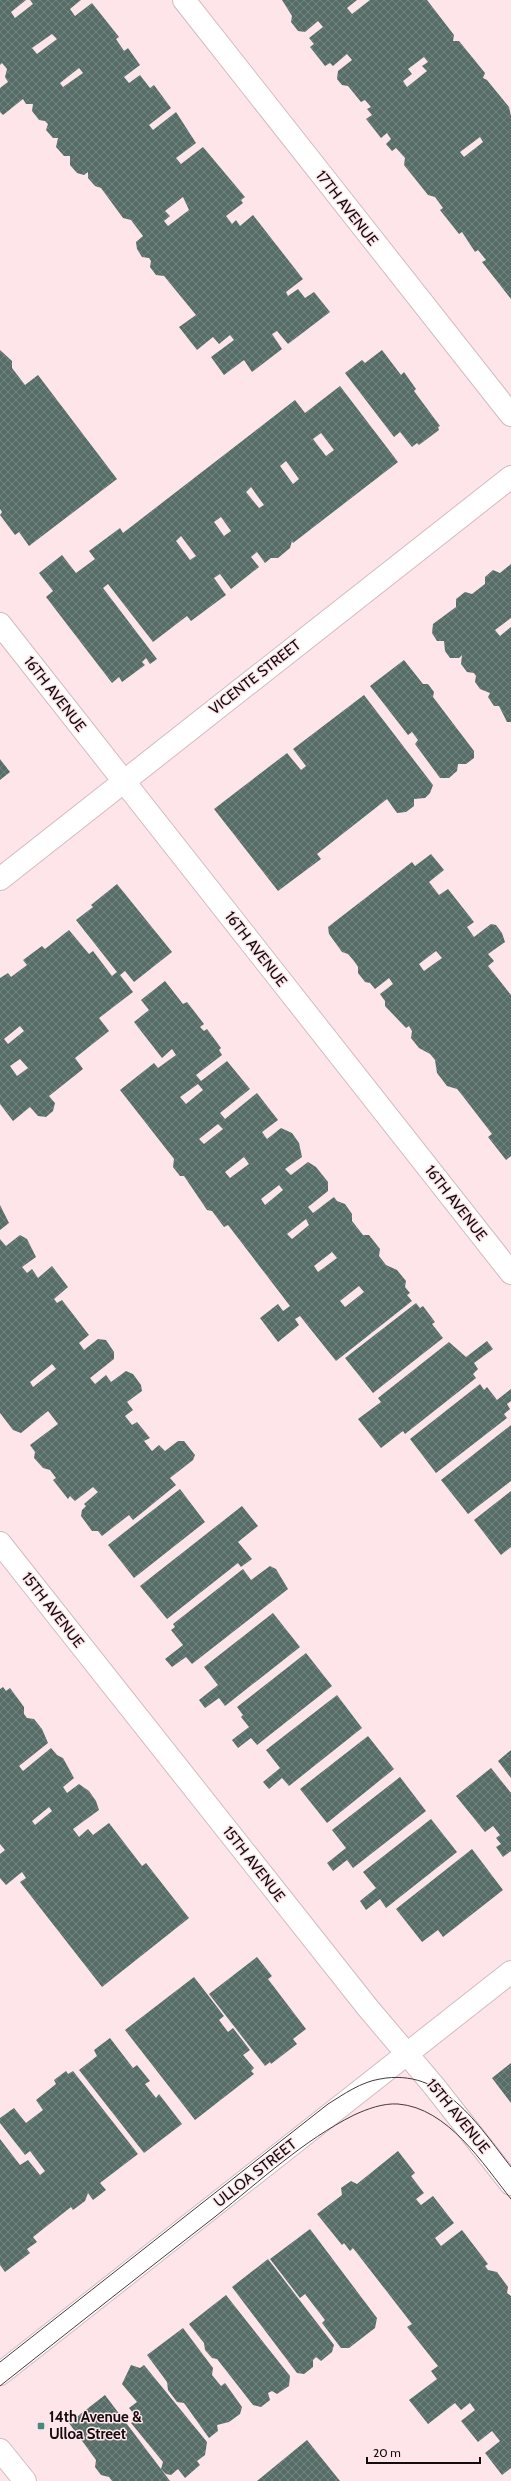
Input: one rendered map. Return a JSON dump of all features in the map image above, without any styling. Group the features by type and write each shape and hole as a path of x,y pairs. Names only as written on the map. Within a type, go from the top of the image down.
{"street":[{"name":"17TH AVENUE","path":"184,0 511,415"},
{"name":"VICENTE STREET","path":"0,878 511,477"},
{"name":"16TH AVENUE","path":"0,624 511,1273"},
{"name":"15TH AVENUE","path":"0,1543 511,2184"},
{"name":"ULLOA STREET","path":"0,2374 511,1972"},
{"path":"0,2450 25,2481"}],"building":[{"path":"0,0 26,0 11,12 15,18 33,4 30,0 81,0 70,9 75,16 92,3 119,37 116,39 124,51 128,48 140,65 124,77 129,83 140,75 150,88 154,85 171,108 149,125 153,130 176,112 196,143 176,158 181,164 203,147 245,197 241,200 243,203 226,216 232,224 236,220 240,226 253,215 303,279 286,292 288,296 298,289 305,298 314,292 330,312 288,344 277,331 272,334 282,349 252,372 244,360 224,375 211,357 234,340 230,335 219,344 213,337 197,350 179,327 196,315 164,276 156,275 150,267 151,261 149,258 142,257 137,249 136,242 143,236 131,220 123,218 101,188 95,186 88,178 88,172 84,175 77,173 70,165 70,156 64,156 56,147 58,138 53,138 46,130 48,124 45,121 39,120 32,111 33,104 26,104 23,99 3,115 0,112 0,88 8,82 5,77 7,69 2,63 0,65","holes":["52,34 57,39 37,54 32,48","79,68 83,73 63,87 60,83","183,197 189,210 168,226 164,221 170,216 165,211"]},
{"path":"282,0 357,0 347,8 352,14 370,0 427,0 454,35 453,41 459,41 485,73 483,78 487,80 509,107 511,116 511,299 482,262 486,260 478,250 475,252 462,232 459,234 440,210 443,208 435,197 428,195 404,165 405,158 396,148 392,151 386,144 391,139 387,133 381,138 366,119 372,115 367,109 371,107 365,100 361,102 348,86 342,85 337,79 338,71 352,60 347,54 333,66 330,63 325,66 310,47 314,44 309,38 323,27 318,21 305,32 298,31 291,22 292,16","holes":["424,57 428,62 422,66 427,71 407,87 403,81 412,74 408,69","480,137 483,142 464,157 460,152"]},
{"path":"0,350 12,361 12,368 25,385 38,375 117,479 29,546 19,532 15,535 0,515 2,512 0,509"},
{"path":"382,350 401,375 404,372 416,389 414,391 440,426 438,427 439,430 419,445 417,443 412,447 400,432 394,437 345,373 362,360 365,363"},
{"path":"340,386 398,462 293,543 292,541 290,548 278,558 271,558 265,563 257,552 251,557 259,567 231,589 220,574 214,578 226,595 191,621 187,616 153,642 108,584 103,588 157,659 150,664 146,658 142,662 145,665 122,682 119,677 112,683 46,597 53,591 39,573 62,555 76,573 95,559 89,551 120,528 123,533 295,400 305,413","holes":["321,433 334,450 326,456 313,439","286,461 299,479 293,484 280,466","251,487 264,505 259,508 246,492","221,517 231,531 224,536 214,522","181,536 196,556 190,560 176,541"]},
{"path":"511,564 511,618 495,630 500,636 511,627 511,722 507,722 499,706 494,706 488,697 490,693 480,689 475,682 476,676 474,673 467,672 461,664 462,655 459,658 450,658 445,651 444,641 437,641 432,633 433,624 456,607 456,599 465,592 472,594 485,584 485,577 493,570 500,573"},
{"path":"404,660 423,684 428,684 434,692 433,697 474,751 474,758 466,764 458,764 457,771 449,778 440,778 415,744 418,740 412,732 408,735 370,686"},
{"path":"364,695 433,785 430,793 425,798 414,799 414,806 406,812 397,813 387,799 317,854 321,859 278,891 214,809 287,753 301,770 306,766 293,749"},
{"path":"0,759 10,772 0,780"},
{"path":"431,854 444,870 429,882 439,895 448,889 474,922 467,927 474,937 491,924 496,925 502,933 505,942 488,954 494,961 488,966 511,995 511,1156 506,1160 488,1137 492,1134 462,1095 457,1089 447,1086 437,1073 435,1060 430,1054 419,1048 411,1038 412,1031 409,1026 406,1028 385,1006 385,1001 380,994 393,984 389,978 375,989 370,983 365,982 358,973 358,967 354,961 348,954 342,952 329,934 328,927 412,862 415,866","holes":["436,951 442,958 424,971 419,964"]},
{"path":"117,884 172,952 134,982 125,971 120,975 133,992 99,1018 109,1031 75,1058 83,1069 49,1096 55,1103 53,1111 46,1117 38,1116 30,1107 13,1121 0,1104 0,978 8,973 11,977 27,965 23,960 42,946 45,949 69,930 89,954 93,951 112,976 117,972 76,920 93,907 91,905","holes":["20,1026 24,1031 8,1044 4,1039","20,1059 28,1068 17,1076 10,1066"]},
{"path":"165,981 183,1004 187,1002 204,1024 200,1027 204,1031 207,1029 221,1048 219,1050 222,1055 196,1075 201,1081 227,1061 250,1089 220,1113 225,1119 257,1093 278,1120 262,1132 267,1139 281,1128 292,1133 299,1143 302,1157 285,1169 291,1175 308,1162 316,1167 328,1182 328,1191 308,1207 313,1213 334,1197 337,1201 345,1204 352,1214 352,1221 363,1235 369,1235 380,1249 379,1256 386,1265 397,1270 406,1281 405,1287 410,1293 407,1295 412,1301 336,1361 300,1316 295,1319 299,1325 278,1342 260,1318 278,1304 283,1311 290,1306 228,1225 224,1227 212,1211 207,1210 184,1176 180,1176 173,1167 174,1159 120,1090 154,1063 158,1068 176,1055 172,1049 162,1058 134,1022 149,1010 141,1000","holes":["198,1084 203,1090 186,1104 180,1097","218,1124 223,1129 204,1144 199,1139","244,1157 249,1164 230,1178 225,1172","279,1185 283,1190 265,1205 261,1199","306,1219 309,1225 292,1239 287,1234","332,1252 337,1258 318,1272 314,1266","359,1286 364,1292 345,1307 340,1301"]},
{"path":"0,1205 9,1223 0,1230"},
{"path":"20,1235 27,1239 36,1257 22,1267 27,1273 32,1269 38,1278 52,1266 68,1287 54,1299 57,1303 62,1300 89,1335 79,1343 84,1350 98,1339 106,1340 114,1352 114,1359 90,1378 95,1384 106,1375 111,1382 126,1371 133,1374 141,1385 142,1391 127,1402 133,1410 125,1416 132,1425 137,1422 150,1438 144,1441 152,1451 159,1445 165,1451 178,1441 184,1441 195,1455 193,1460 170,1478 176,1485 133,1520 129,1515 102,1536 98,1531 92,1531 81,1516 82,1510 86,1506 84,1504 98,1492 93,1487 75,1501 70,1496 68,1499 53,1480 56,1478 50,1470 43,1468 34,1458 35,1452 30,1445 58,1424 48,1411 21,1433 13,1430 0,1413 0,1239 6,1246","holes":["52,1364 56,1369 33,1387 30,1382"]},
{"path":"416,1303 420,1308 423,1306 435,1322 432,1324 443,1338 373,1393 345,1358"},
{"path":"487,1341 493,1349 474,1363 478,1369 473,1374 476,1378 405,1434 403,1431 381,1448 358,1419 381,1402 378,1398 449,1342 466,1357"},
{"path":"480,1384 484,1390 487,1387 497,1400 511,1389 511,1401 507,1404 510,1409 504,1414 507,1418 436,1473 410,1439"},
{"path":"511,1425 511,1481 468,1514 441,1480"},
{"path":"180,1489 205,1522 134,1578 108,1545"},
{"path":"511,1491 511,1547 501,1555 474,1520"},
{"path":"242,1506 258,1526 238,1542 252,1559 241,1567 238,1563 167,1619 140,1586"},
{"path":"270,1566 276,1569 288,1589 192,1664 186,1657 172,1667 165,1659 183,1645 171,1630 175,1627 173,1624 243,1569 251,1580"},
{"path":"273,1613 300,1647 225,1706 219,1698 205,1708 199,1700 218,1685 204,1667"},
{"path":"306,1653 332,1686 257,1745 251,1738 238,1748 232,1740 249,1727 241,1717 243,1715 237,1707"},
{"path":"3,1687 6,1691 10,1688 24,1707 24,1714 27,1718 34,1719 42,1729 48,1743 19,1766 23,1771 51,1748 57,1755 63,1758 74,1778 63,1787 67,1793 79,1784 89,1791 96,1801 99,1810 73,1829 79,1837 88,1829 93,1835 109,1823 142,1866 146,1863 189,1918 102,1987 20,1882 26,1878 22,1872 6,1885 0,1878 0,1854 5,1850 0,1844 0,1689","holes":["49,1807 52,1811 35,1825 32,1821"]},
{"path":"337,1695 362,1728 289,1786 282,1778 269,1789 263,1782 280,1768 266,1750"},
{"path":"368,1736 394,1769 327,1823 300,1789"},
{"path":"511,1750 511,1778 498,1761"},
{"path":"491,1768 511,1793 511,1851 503,1857 496,1847 501,1844 496,1838 500,1835 493,1826 485,1832 456,1796"},
{"path":"400,1777 426,1811 353,1868 347,1860 333,1871 327,1863 346,1848 332,1830"},
{"path":"431,1819 457,1852 386,1908 380,1899 366,1910 360,1901 376,1888 363,1872"},
{"path":"472,1849 503,1890 443,1937 438,1930 422,1942 396,1909"},
{"path":"257,1957 272,1976 268,1979 306,2029 293,2039 297,2044 271,2064 270,2062 265,2066 209,1994"},
{"path":"194,1977 224,2016 219,2020 228,2032 233,2028 250,2050 243,2055 254,2068 251,2071 254,2074 195,2120 125,2030"},
{"path":"110,2038 133,2068 137,2065 150,2081 145,2084 156,2098 159,2094 182,2124 144,2153 79,2070 97,2056 94,2050"},
{"path":"511,2063 511,2103 492,2078"},
{"path":"66,2071 68,2074 73,2071 138,2154 100,2183 106,2190 93,2200 88,2193 85,2201 73,2210 71,2207 33,2237 37,2242 27,2249 30,2253 5,2272 0,2265 0,2139 20,2165 28,2160 40,2175 45,2171 30,2151 25,2155 0,2123 0,2118 14,2108 26,2123 43,2110 36,2100 56,2084 54,2080"},
{"path":"398,2151 415,2173 411,2176 424,2193 416,2199 421,2205 433,2196 454,2223 435,2238 441,2246 462,2230 488,2264 485,2266 488,2270 497,2272 508,2287 507,2293 511,2296 511,2468 502,2475 485,2453 500,2441 492,2431 478,2442 461,2421 475,2410 470,2403 461,2410 455,2403 428,2424 409,2400 437,2379 431,2371 438,2366 407,2327 412,2324 353,2248 350,2251 344,2243 342,2245 317,2214 342,2195 341,2188 351,2181 357,2184"},
{"path":"310,2229 377,2318 375,2328 349,2348 341,2348 322,2323 325,2320 305,2294 300,2298 270,2259"},
{"path":"268,2259 334,2345 332,2352 321,2361 316,2357 313,2360 313,2367 304,2374 297,2373 232,2287"},
{"path":"226,2295 290,2376 289,2386 277,2394 272,2391 268,2393 270,2400 261,2407 253,2405 217,2359 212,2358 205,2350 204,2343 189,2324"},
{"path":"183,2328 213,2368 212,2375 221,2386 225,2383 242,2407 240,2414 229,2422 217,2425 218,2431 209,2438 184,2403 177,2402 168,2390 167,2382 147,2355"},
{"path":"131,2365 140,2368 144,2365 207,2442 205,2455 197,2461 200,2465 185,2478 178,2469 171,2475 166,2474 161,2469 163,2462 131,2423 138,2419 129,2408 137,2402 122,2384"},
{"path":"105,2395 170,2481 112,2481 109,2477 101,2475 95,2467 96,2460 69,2423"},
{"path":"307,2440 340,2481 257,2481"}],"tram line":[{"path":"0,2362 328,2104 366,2083 380,2079 402,2078 422,2082 440,2090 457,2103 472,2118 511,2167"},
{"path":"0,2386 300,2149 336,2125 354,2115 370,2109 381,2105 398,2104 416,2108 433,2116 463,2140 489,2170 511,2199"}],"place":[{"name":"14th Avenue & Ulloa Street","path":"41,2426"}]}
